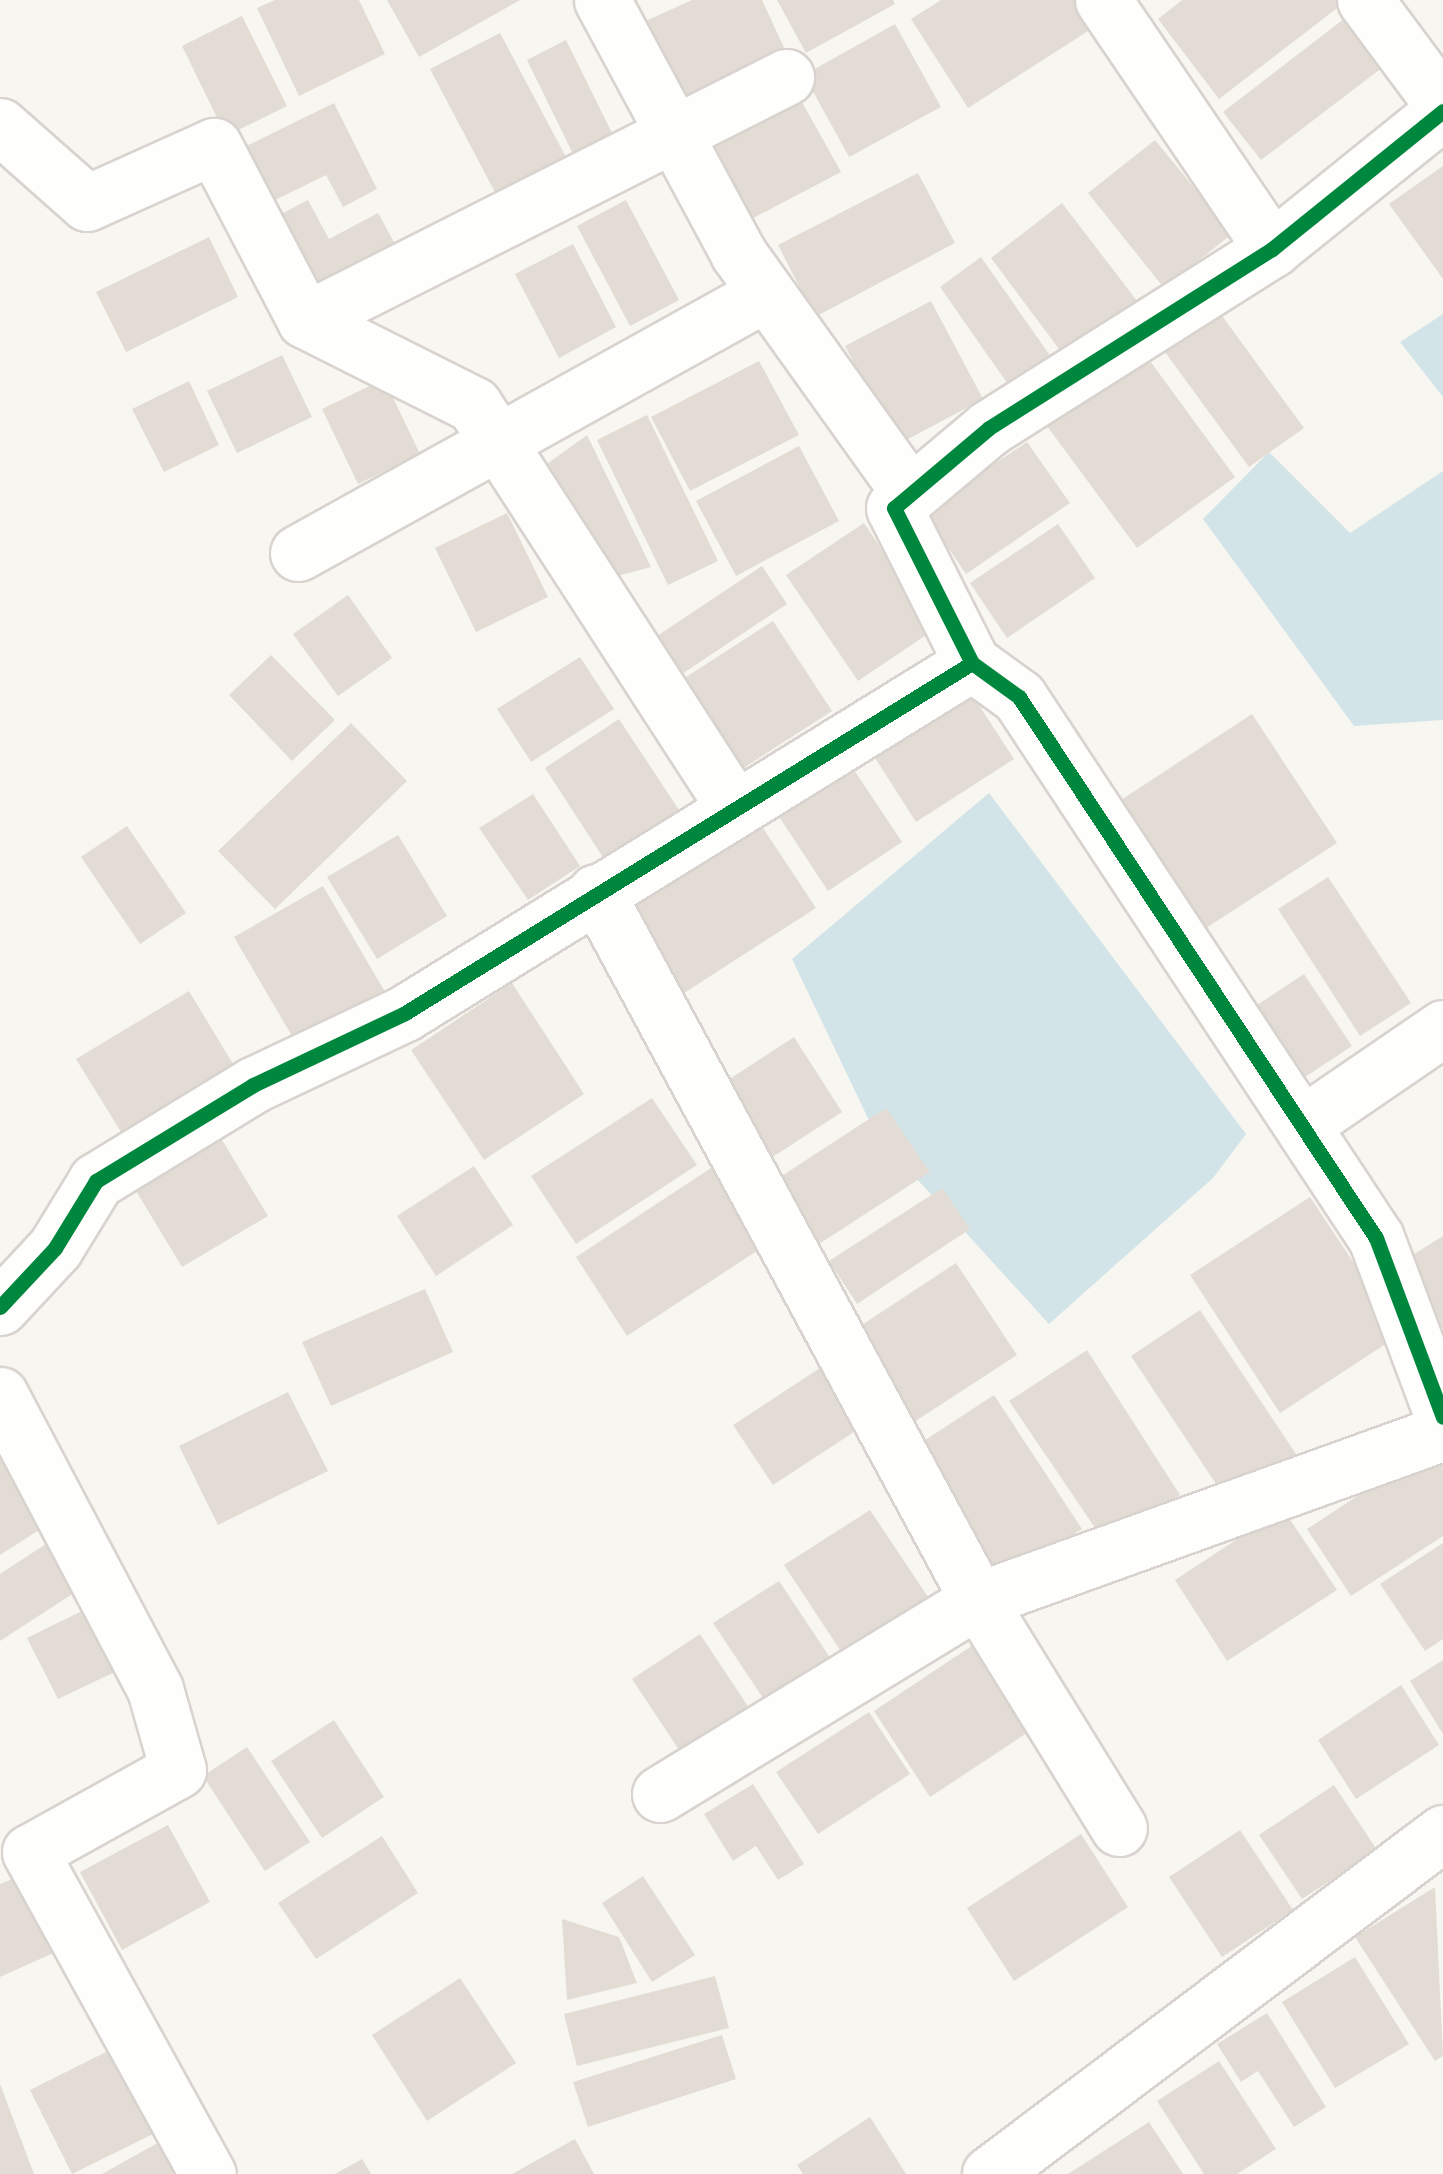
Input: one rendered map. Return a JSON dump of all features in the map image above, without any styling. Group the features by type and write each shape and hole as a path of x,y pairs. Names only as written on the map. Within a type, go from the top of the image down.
{"street":[{"path":"602,0 766,294 909,492"},
{"path":"1103,0 1272,249"},
{"path":"1365,0 1443,108 1272,249 989,428 894,508 972,663 1018,697 1376,1238 1443,1417"},
{"path":"305,320 786,77"},
{"path":"0,126 87,202 214,146 305,320 474,405 734,806"},
{"path":"298,553 766,294"},
{"path":"0,1307 55,1248 96,1181 253,1085 405,1013 734,806 972,663"},
{"path":"596,892 978,1600 1118,1828"},
{"path":"1303,1124 1443,1028"},
{"path":"0,1395 155,1690 178,1770 30,1852 208,2174"},
{"path":"660,1794 978,1600 1443,1433"},
{"path":"990,2174 1443,1833"}],"shaded area":[{"path":"1443,314 1443,397 1400,342"},
{"path":"1269,452 1350,533 1443,471 1443,720 1354,726 1203,519"},
{"path":"989,793 1246,1134 1213,1178 1049,1324 875,1133 792,959"}],"building":[{"path":"275,0 359,0 385,54 299,96 257,8"},
{"path":"387,0 520,0 419,57"},
{"path":"692,0 762,0 786,52 673,103 637,25"},
{"path":"777,0 893,0 895,4 806,53"},
{"path":"941,0 1083,0 1099,24 968,108 911,19"},
{"path":"1182,0 1345,2 1219,99 1158,19"},
{"path":"1349,15 1387,64 1261,160 1223,112"},
{"path":"242,16 287,106 226,136 182,46"},
{"path":"895,24 941,107 849,157 804,75"},
{"path":"500,33 567,159 497,196 430,69"},
{"path":"566,40 615,139 575,158 527,60"},
{"path":"802,102 841,172 738,226 699,151"},
{"path":"334,103 377,189 343,207 326,175 265,205 238,150"},
{"path":"1155,140 1232,234 1164,288 1088,193"},
{"path":"1443,166 1443,279 1389,204"},
{"path":"918,173 955,243 815,317 778,245"},
{"path":"308,200 329,239 378,213 406,264 308,316 260,225"},
{"path":"626,200 679,300 630,326 577,226"},
{"path":"1062,203 1141,306 1068,361 991,258"},
{"path":"209,237 238,297 126,352 96,292"},
{"path":"573,244 616,327 559,358 515,274"},
{"path":"981,257 1056,364 1014,393 940,287"},
{"path":"931,301 983,399 897,445 845,346"},
{"path":"1220,313 1304,428 1249,467 1165,352"},
{"path":"1142,350 1235,477 1137,548 1044,422"},
{"path":"282,355 312,417 237,453 207,391"},
{"path":"759,361 799,435 690,491 651,417"},
{"path":"384,379 420,454 358,484 322,409"},
{"path":"189,381 219,445 164,472 132,409"},
{"path":"647,415 718,561 668,585 597,440"},
{"path":"587,435 651,567 606,579 547,464"},
{"path":"1027,442 1070,503 966,574 923,511"},
{"path":"799,446 839,521 736,576 696,501"},
{"path":"507,513 548,597 476,632 435,548"},
{"path":"864,523 935,629 858,681 786,575"},
{"path":"1058,524 1095,578 1007,638 970,583"},
{"path":"762,566 787,604 679,676 654,638"},
{"path":"348,595 392,658 338,696 293,634"},
{"path":"773,621 832,711 742,769 683,679"},
{"path":"271,655 335,720 292,761 229,695"},
{"path":"580,657 614,709 531,762 497,709"},
{"path":"967,687 1014,759 916,822 870,750"},
{"path":"1252,714 1337,843 1203,930 1118,802"},
{"path":"619,719 681,813 606,862 545,768"},
{"path":"351,723 407,781 275,909 218,851"},
{"path":"844,755 902,842 828,891 770,803"},
{"path":"533,794 580,866 528,900 479,828"},
{"path":"753,813 816,908 681,995 619,901"},
{"path":"127,826 186,913 140,944 81,857"},
{"path":"398,835 447,916 377,959 327,877"},
{"path":"1328,877 1411,1003 1360,1036 1278,909"},
{"path":"323,886 388,997 299,1048 234,937"},
{"path":"1304,974 1352,1046 1290,1087 1242,1015"},
{"path":"512,983 584,1094 484,1160 411,1050"},
{"path":"189,991 233,1064 121,1132 76,1059"},
{"path":"794,1037 842,1112 768,1160 719,1086"},
{"path":"652,1098 697,1165 576,1244 531,1176"},
{"path":"886,1108 930,1172 819,1244 777,1179"},
{"path":"207,1115 268,1216 182,1267 121,1166"},
{"path":"474,1166 513,1225 436,1276 397,1216"},
{"path":"714,1166 766,1245 627,1336 576,1257"},
{"path":"942,1188 970,1229 857,1304 829,1261"},
{"path":"1310,1197 1401,1334 1280,1413 1190,1275"},
{"path":"1443,1236 1443,1329 1400,1263"},
{"path":"956,1263 1017,1355 911,1424 851,1332"},
{"path":"425,1289 453,1352 331,1406 302,1342"},
{"path":"1200,1310 1296,1454 1226,1499 1131,1356"},
{"path":"1087,1350 1180,1495 1104,1541 1009,1401"},
{"path":"820,1368 860,1428 773,1485 733,1425"},
{"path":"288,1392 328,1471 218,1525 179,1446"},
{"path":"994,1395 1082,1529 995,1583 910,1450"},
{"path":"1431,1448 1443,1466 1443,1536 1351,1596 1307,1529"},
{"path":"4,1459 47,1525 0,1555 0,1461"},
{"path":"1283,1509 1337,1590 1227,1661 1175,1580"},
{"path":"870,1510 932,1603 846,1659 784,1565"},
{"path":"55,1538 86,1585 0,1641 0,1574"},
{"path":"1443,1543 1443,1639 1425,1651 1380,1584"},
{"path":"779,1581 835,1665 769,1707 713,1623"},
{"path":"88,1608 119,1670 58,1699 27,1638"},
{"path":"700,1634 755,1717 687,1762 632,1679"},
{"path":"976,1643 1033,1729 930,1797 874,1711"},
{"path":"1443,1660 1443,1734 1410,1681"},
{"path":"1401,1685 1439,1745 1356,1799 1318,1740"},
{"path":"869,1712 910,1774 818,1834 776,1772"},
{"path":"334,1720 384,1797 322,1838 271,1761"},
{"path":"247,1747 310,1842 265,1871 203,1776"},
{"path":"753,1784 804,1864 778,1880 756,1846 733,1861 704,1814"},
{"path":"1334,1785 1377,1850 1302,1899 1259,1835"},
{"path":"168,1825 210,1902 122,1950 80,1872"},
{"path":"1240,1830 1293,1910 1222,1957 1169,1877"},
{"path":"1081,1834 1128,1907 1014,1981 967,1908"},
{"path":"382,1836 418,1893 316,1959 278,1903"},
{"path":"25,1874 58,1951 0,1977 0,1884"},
{"path":"643,1876 695,1955 652,1982 602,1903"},
{"path":"1435,1887 1443,2056 1435,2061 1355,1937"},
{"path":"562,1919 619,1937 637,1983 567,2000"},
{"path":"1355,1957 1409,2044 1335,2088 1282,2002"},
{"path":"715,1976 729,2028 577,2066 564,2014"},
{"path":"460,1978 516,2063 427,2121 372,2035"},
{"path":"1267,2013 1326,2107 1294,2127 1258,2071 1241,2082 1217,2044"},
{"path":"722,2035 736,2079 588,2127 573,2082"},
{"path":"122,2044 165,2128 72,2174 30,2090"},
{"path":"1219,2061 1276,2149 1237,2174 1204,2174 1157,2101"},
{"path":"0,2084 34,2174 0,2174"},
{"path":"870,2117 906,2174 803,2174 797,2165"},
{"path":"1149,2122 1183,2174 1068,2174"},
{"path":"179,2131 203,2174 102,2174"},
{"path":"575,2139 594,2174 512,2174"},
{"path":"362,2159 371,2174 335,2174"}],"cycle path":[{"path":"1443,111 1272,249 989,428 894,508 972,663 1019,697 1376,1238 1443,1417"},
{"path":"0,1307 55,1248 96,1181 253,1085 405,1013 972,663"}]}
